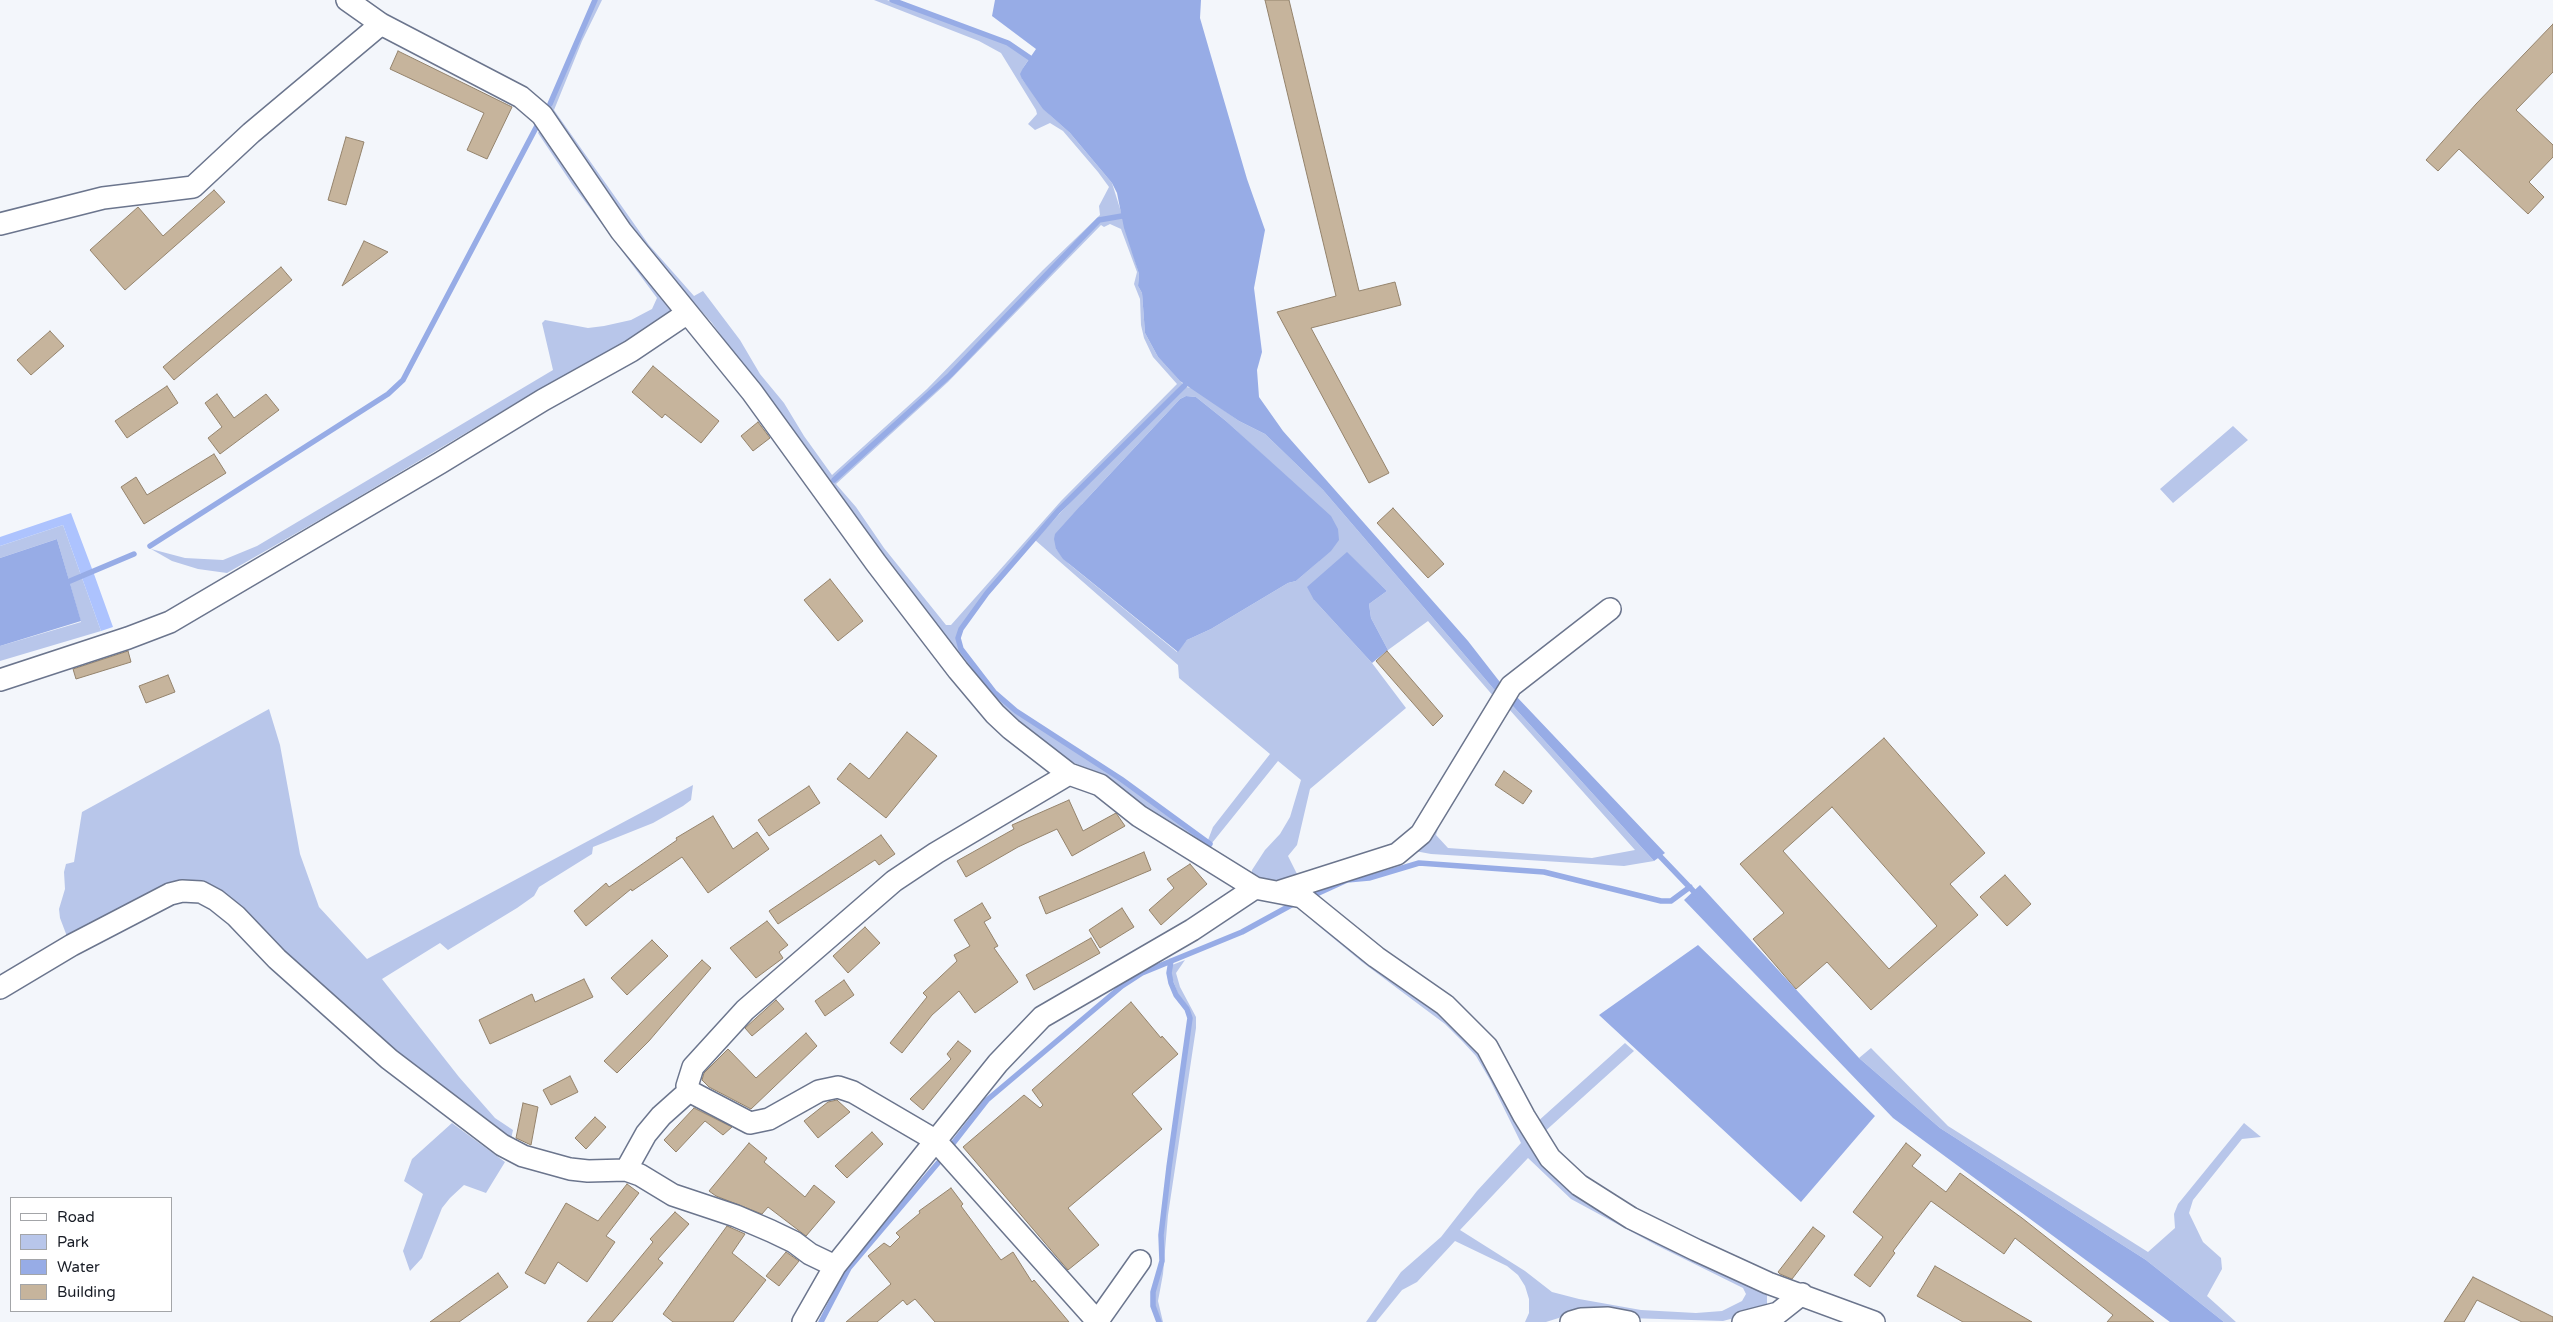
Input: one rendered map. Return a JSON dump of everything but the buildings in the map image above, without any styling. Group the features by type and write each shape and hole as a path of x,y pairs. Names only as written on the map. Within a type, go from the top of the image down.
{"street":[{"path":"347,0 381,24 521,97 542,115 621,231 686,314 752,392 876,563 979,696 1011,729 1069,774 1100,785 1139,816 1255,888 1302,897 1376,957 1460,1017 1487,1047 1524,1116 1550,1158 1579,1185 1631,1218 1696,1250 1768,1283 1874,1322"},
{"path":"0,224 103,198 193,187 251,133 381,24"},
{"path":"0,680 128,638 170,622 423,474 543,400 631,351 686,314"},
{"path":"1278,892 1397,854 1421,834 1512,686 1610,610"},
{"path":"1069,774 936,853 894,881 746,1010 693,1067 687,1086 689,1091 750,1123 769,1118 819,1091 838,1087 853,1092 934,1140 1097,1322 1140,1261"},
{"path":"803,1322 834,1266 998,1063 1042,1018 1066,1001 1192,930 1255,888"},
{"path":"0,988 72,945 170,894 182,891 201,892 216,900 236,916 277,958 389,1059 496,1141 523,1156 570,1169 588,1172 626,1170 640,1175 673,1196 736,1216 771,1230 834,1266"},
{"path":"626,1170 646,1134 661,1116 689,1091"},
{"path":"1743,1322 1778,1313 1802,1294"},
{"path":"1572,1322 1581,1319 1608,1318 1630,1322"}],"green space":[{"path":"596,0 602,0 582,41 554,110 649,245 694,296 703,291 740,340 760,374 784,403 804,436 832,475 927,389 1043,270 1100,215 1099,206 1109,187 1063,131 1050,123 1035,130 1028,124 1037,114 1036,110 1001,53 979,41 874,0 887,0 987,36 1007,44 1029,59 1023,68 1022,79 1050,115 1070,133 1112,183 1122,215 1098,220 948,375 833,481 930,396 1099,222 1123,218 1139,274 1138,286 1142,293 1145,333 1158,357 1183,384 1057,510 986,592 960,628 956,638 960,649 993,693 1015,712 1120,780 1208,845 1205,848 1096,775 1060,755 1000,710 878,554 712,323 640,242 548,110","holes":["1110,224 1121,229 1137,272 1134,284 1140,299 1141,325 1144,338 1153,357 1177,384 1061,501 951,625 946,625 884,548 856,507 836,484 948,382 1101,225 1104,227"]},
{"path":"543,123 677,312 516,403 227,573 198,569 172,561 151,549 185,558 223,560 257,546 553,370 542,323 545,320 588,328 631,320 652,309 657,298 572,184 538,133"},
{"path":"1186,387 1193,388 1239,421 1265,434 1323,490 1498,694 1495,698 1428,621 1388,650 1371,618 1369,604 1387,591 1347,553 1314,600 1372,663 1406,708 1310,789 1297,845 1288,856 1301,882 1290,886 1252,880 1252,870 1265,850 1280,834 1290,817 1301,780 1278,761 1212,843 1208,840 1213,827 1270,754 1179,678 1178,665 1035,540 1105,465","holes":["1186,396 1196,397 1226,421 1305,494 1319,561 1296,581 1288,583 1211,629 1187,640 1177,652 1069,564 1056,549 1082,504 1180,399"]},
{"path":"2233,426 2248,440 2173,503 2160,489"},
{"path":"63,525 101,631 0,661 0,646 81,622 57,539 0,558 0,546"},
{"path":"1511,704 1654,861 1624,866 1431,854 1415,851 1444,810 1436,835 1448,848 1592,858 1635,850 1508,708"},
{"path":"269,709 280,745 300,854 319,907 367,959 693,785 691,800 683,806 653,823 593,847 592,854 539,887 534,896 517,908 448,950 440,943 382,979 459,1077 495,1118 513,1130 510,1143 448,1100 204,884 68,939 60,918 59,909 65,889 64,872 66,864 74,862 82,812"},
{"path":"1299,906 1472,1038 1532,1143 1767,1295 1767,1309 1723,1321 1565,1316 1546,1322 1525,1322 1529,1313 1529,1299 1525,1286 1518,1275 1507,1266 1455,1241 1417,1282 1402,1290 1376,1322 1366,1322 1401,1272 1441,1237 1477,1191 1521,1143 1490,1080 1476,1056 1463,1042 1445,1024 1362,962 1315,923","holes":["1528,1158 1571,1199 1656,1245 1743,1288 1746,1294 1742,1301 1722,1311 1696,1313 1641,1310 1579,1299 1552,1292 1525,1271 1460,1230"]},
{"path":"1185,960 1176,973 1180,987 1196,1017 1196,1028 1168,1215 1163,1274 1158,1301 1163,1322 1161,1322 1155,1306 1154,1292 1163,1261 1163,1234 1170,1168 1191,1018 1189,1008 1178,994 1170,972 1172,965"},
{"path":"1625,1043 1634,1051 1542,1134 1536,1123"},
{"path":"1871,1048 1948,1126 2148,1252 2175,1228 2174,1214 2178,1204 2244,1123 2261,1137 2242,1139 2193,1200 2189,1213 2203,1242 2221,1258 2222,1269 2207,1296 2236,1322 2224,1322 2146,1260 1940,1128 1859,1058"},
{"path":"452,1123 505,1162 486,1193 464,1185 450,1198 442,1208 422,1258 410,1271 403,1251 423,1194 404,1181 412,1159"}],"shaded area":[{"path":"71,513 113,627 101,631 63,525 0,546 0,537"}],"water":[{"path":"995,0 1201,0 1200,18 1247,179 1265,230 1254,288 1262,352 1257,370 1259,397 1283,431 1468,641 1503,686 1498,694 1323,490 1265,434 1239,421 1180,381 1158,357 1145,333 1142,293 1138,286 1139,274 1124,228 1117,193 1112,183 1070,133 1043,109 1022,79 1020,74 1036,49 992,16"},
{"path":"1186,396 1196,397 1226,421 1331,516 1338,529 1339,540 1331,551 1296,581 1288,583 1211,629 1187,640 1178,652 1063,559 1056,549 1054,539 1055,534 1082,504 1180,399"},
{"path":"57,539 81,621 0,646 0,558"},
{"path":"1347,552 1387,591 1369,604 1371,618 1388,650 1372,663 1314,600 1307,587"},
{"path":"1516,696 1665,853 1654,861 1511,704"},
{"path":"1700,885 1859,1058 1940,1128 2146,1260 2224,1322 2170,1322 1893,1118 1684,900"},
{"path":"1698,945 1875,1116 1801,1202 1599,1015"}],"waterway":[{"path":"550,104 595,0"},
{"path":"892,0 1008,43 1030,58"},
{"path":"150,546 388,394 403,380 539,122"},
{"path":"834,480 950,375 1099,220 1122,216"},
{"path":"1186,384 1058,511 987,593 961,629 958,638 961,649 994,692 1016,711 1121,779 1210,844 1207,847"},
{"path":"70,581 134,554"},
{"path":"1656,852 1698,896"},
{"path":"1312,896 1347,880 1369,878 1419,863 1544,872 1661,901 1671,901 1690,887"},
{"path":"951,1146 987,1100 1122,986 1142,973 1242,932 1295,903"},
{"path":"1159,1322 1153,1306 1153,1292 1162,1261 1161,1235 1190,1018 1187,1009 1176,995 1171,983 1169,973 1171,961"},
{"path":"821,1322 849,1268 938,1163"}]}
